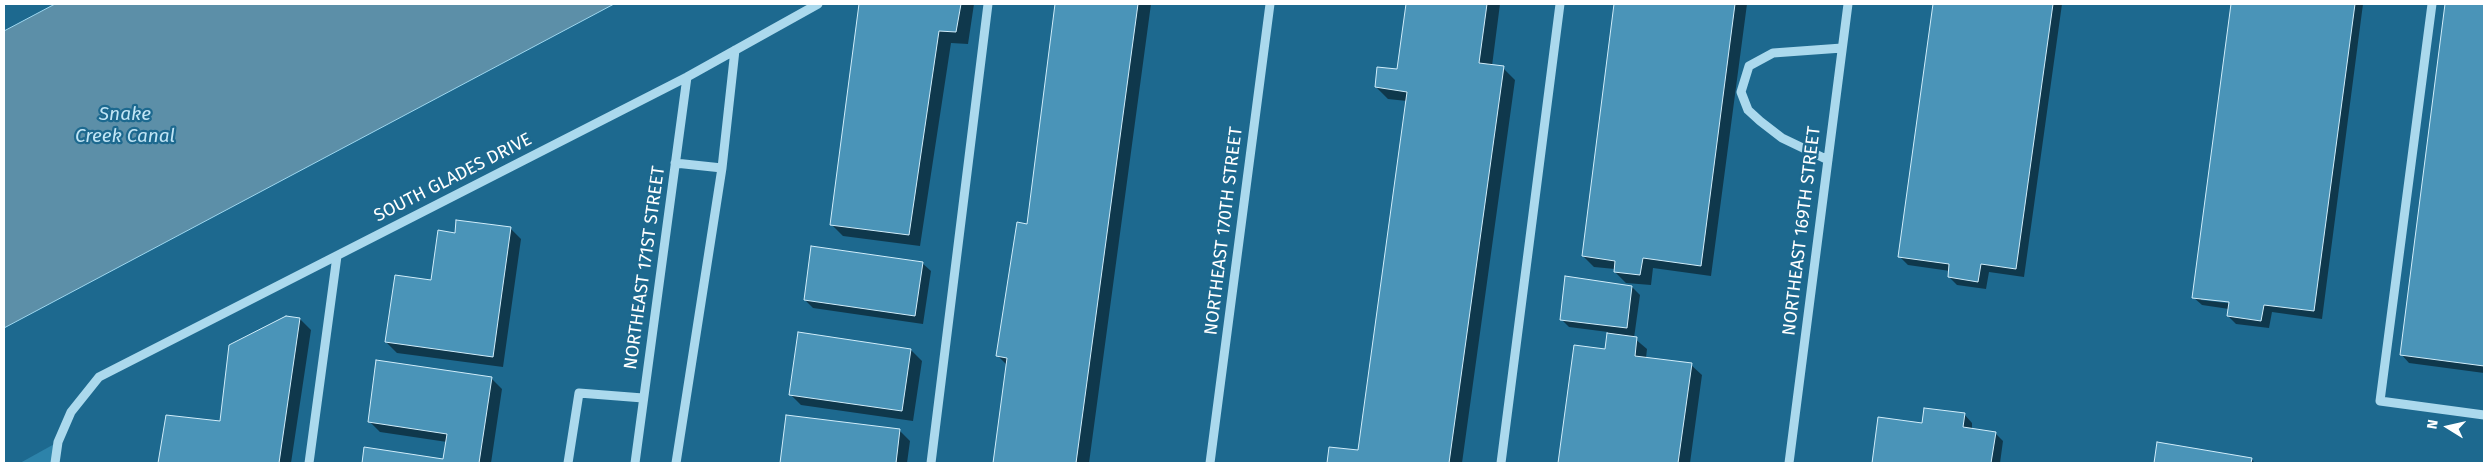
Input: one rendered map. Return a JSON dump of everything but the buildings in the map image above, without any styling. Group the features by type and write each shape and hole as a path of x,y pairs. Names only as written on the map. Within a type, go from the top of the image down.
{"street":[{"name":"SOUTH GLADES DRIVE","path":"55,463 58,442 71,412 99,377 687,77 818,4"},
{"path":"930,463 988,4"},
{"name":"NORTHEAST 170TH STREET","path":"1210,463 1270,4"},
{"path":"1502,463 1560,4"},
{"name":"NORTHEAST 169TH STREET","path":"1789,463 1848,4"},
{"path":"2432,4 2380,401 2484,415"},
{"path":"1828,160 1782,138 1760,121 1748,110 1741,92 1749,66 1773,53 1842,48"},
{"path":"676,463 722,168 735,50"},
{"name":"NORTHEAST 171ST STREET","path":"635,463 687,77"},
{"path":"675,163 722,168"},
{"path":"309,463 337,256"},
{"path":"568,463 579,393 643,398"}],"shaded area":[{"path":"58,442 56,463 20,463"}],"water":[{"name":"Snake Creek Canal","path":"55,4 614,4 4,328 4,31"}]}
